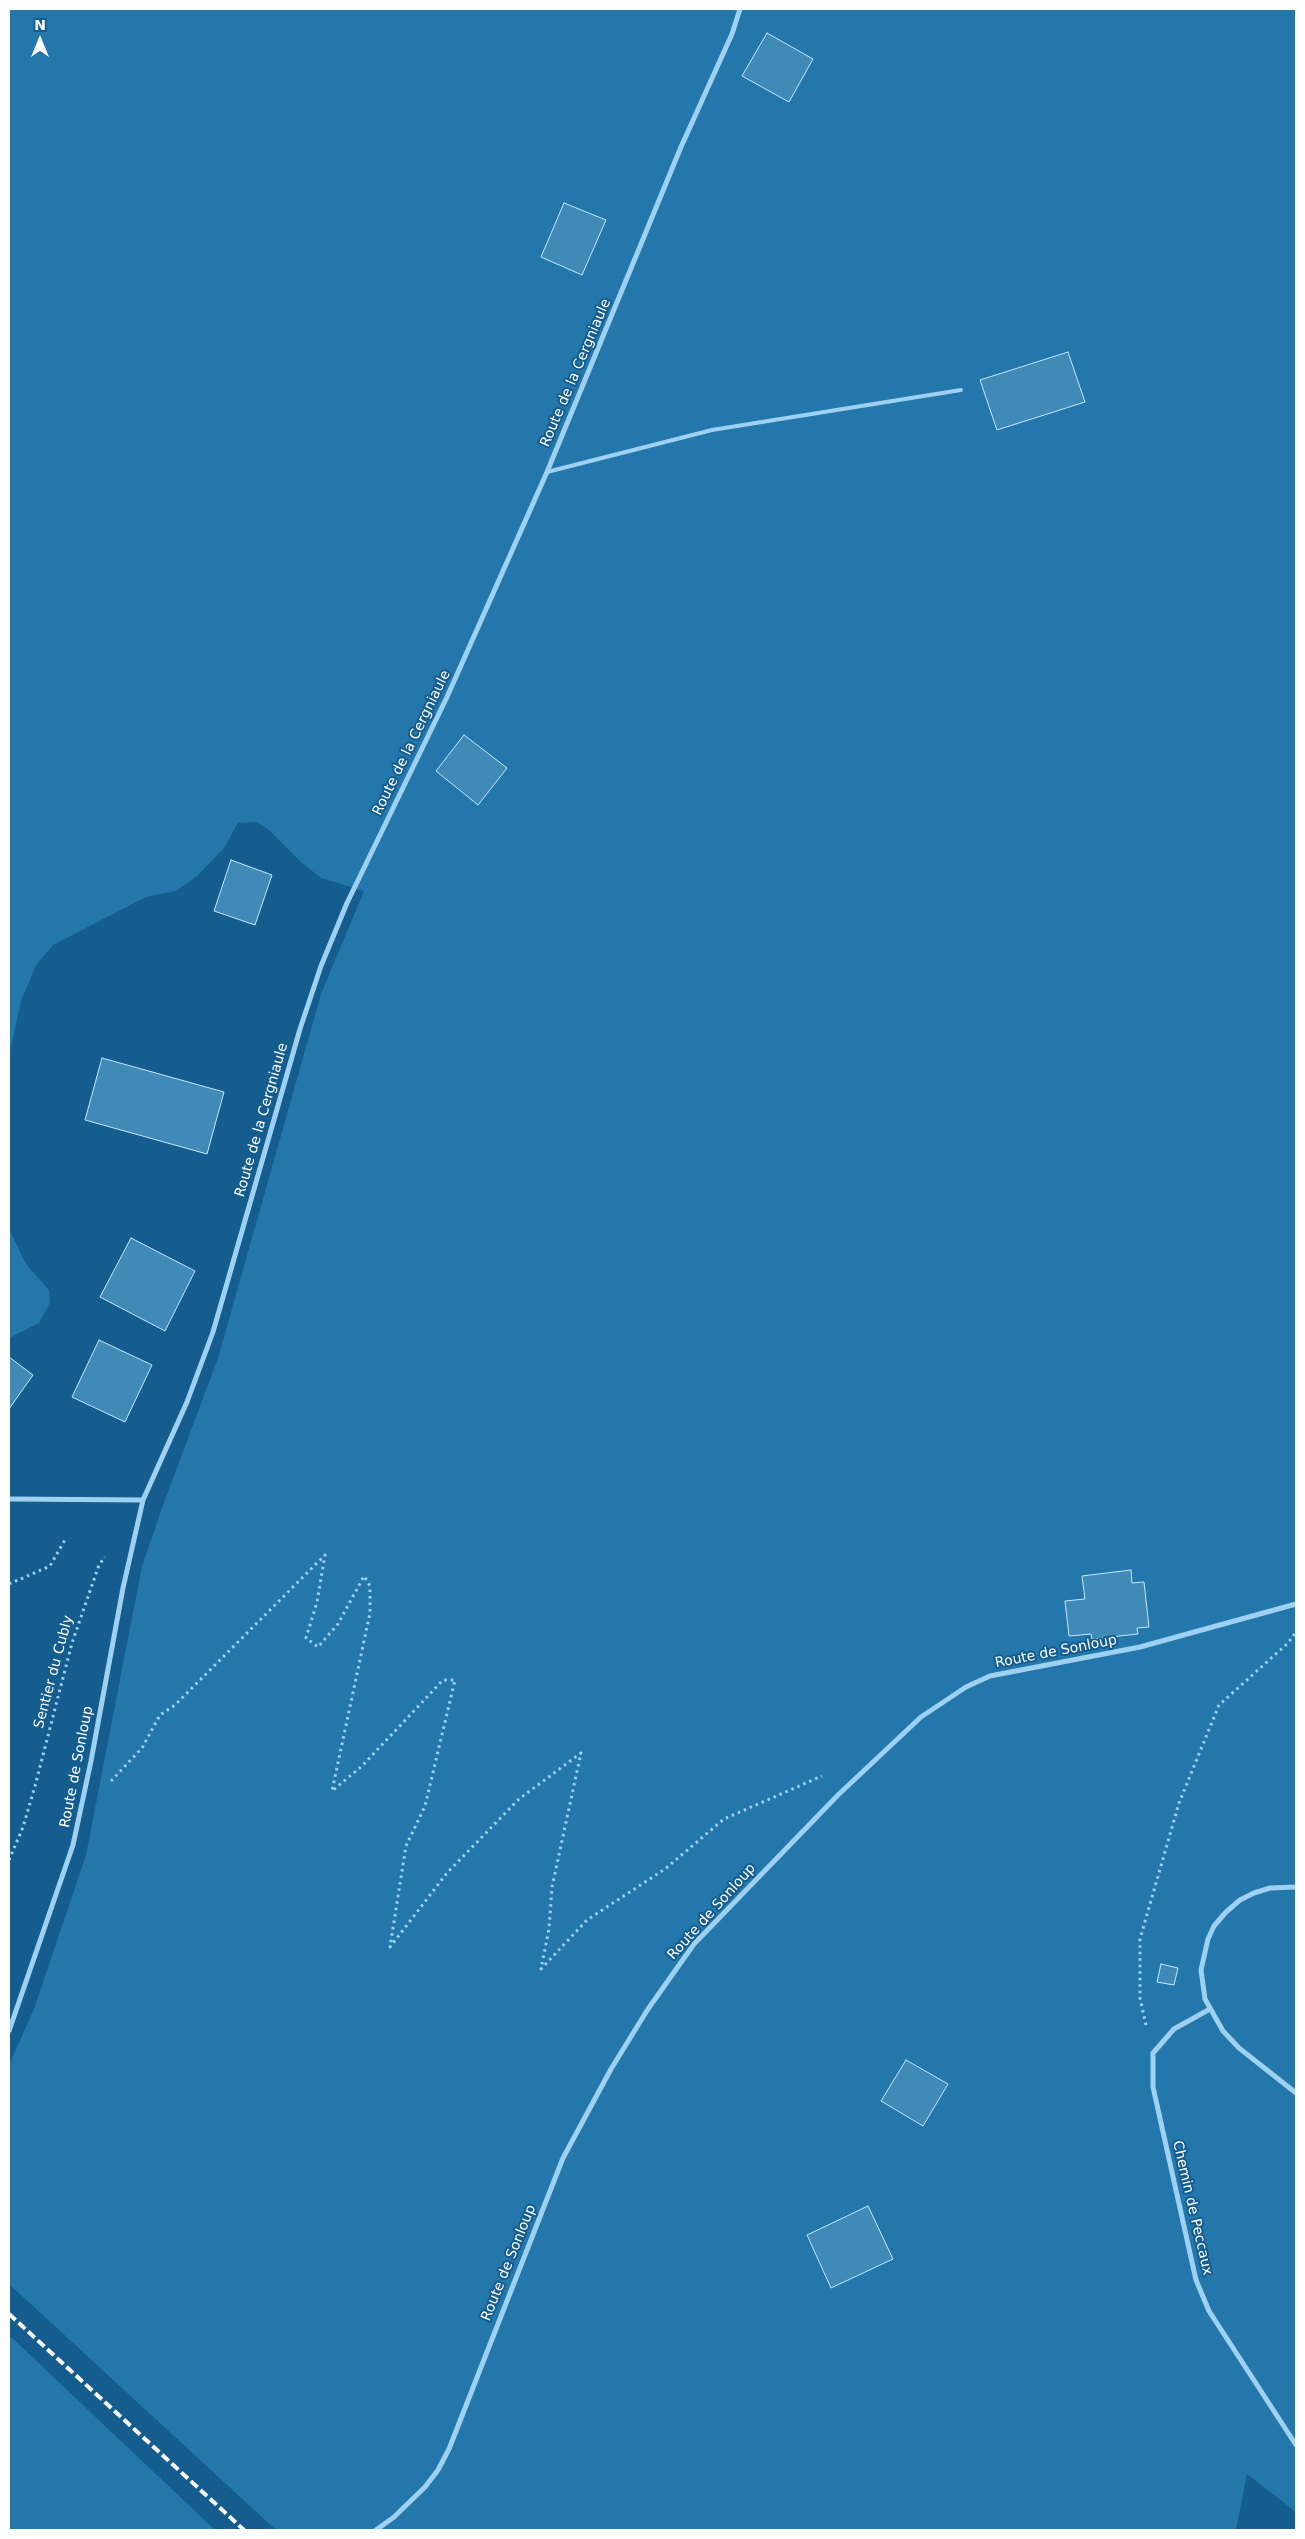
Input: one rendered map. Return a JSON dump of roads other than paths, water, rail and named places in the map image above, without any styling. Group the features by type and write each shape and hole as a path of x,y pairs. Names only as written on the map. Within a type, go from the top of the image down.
{"street":[{"name":"Route de la Cergniaule","path":"143,1500 180,1418 210,1340 300,1029 331,939 447,697 547,472 681,147 732,34 740,9"},
{"path":"9,1499 143,1500"},
{"name":"Route de Sonloup","path":"9,2031 64,1872 79,1816 123,1588 143,1500"},
{"name":"Route de Sonloup","path":"376,2530 394,2517 425,2486 438,2470 449,2449 563,2158 619,2056 648,2008 694,1944 862,1772 921,1717 966,1687 990,1676 1121,1651 1296,1604"},
{"path":"1296,1887 1270,1888 1240,1900 1214,1926 1208,1939 1201,1970 1205,1999 1223,2031 1239,2048 1296,2093"},
{"name":"Chemin de Peccaux","path":"1210,2009 1174,2029 1154,2053 1153,2087 1196,2280 1209,2311 1296,2444"}],"lane":[{"path":"547,472 712,430 961,390"}],"railway":[{"path":"9,2314 244,2530"}]}
